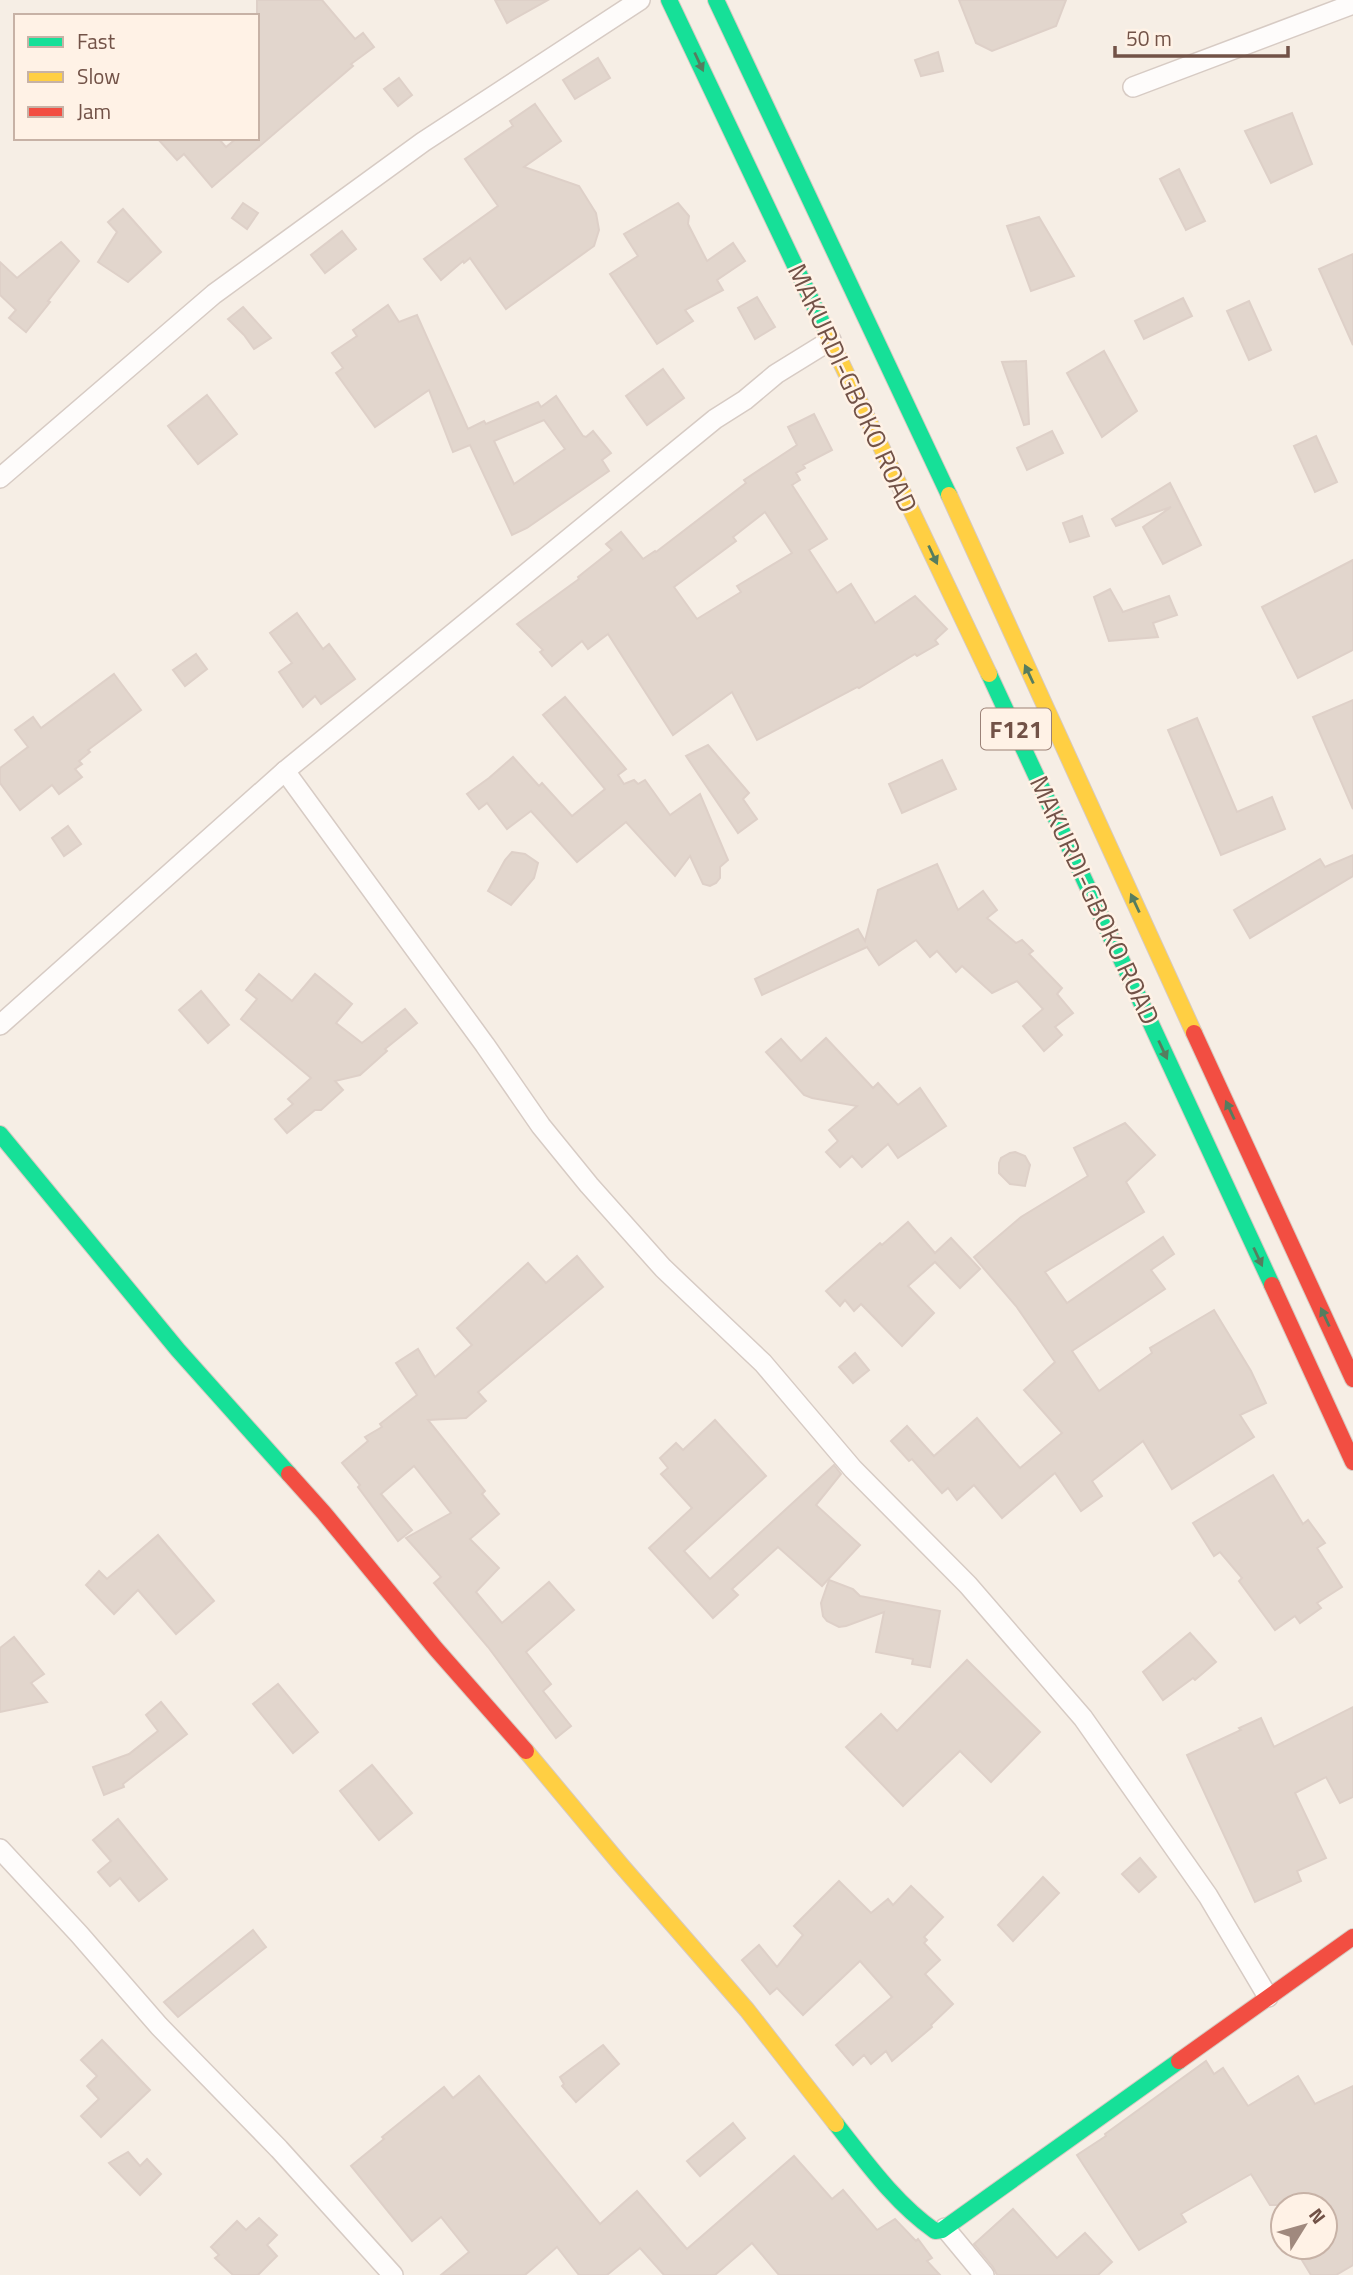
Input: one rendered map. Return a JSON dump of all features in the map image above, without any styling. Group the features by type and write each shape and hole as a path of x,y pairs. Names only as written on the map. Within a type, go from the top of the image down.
{"main road":[{"name":"MAKURDI-GBOKO ROAD","path":"669,0 1051,804 1353,1462"},
{"name":"F121","path":"716,0 977,556 1353,1379"},
{"path":"0,1133 178,1350 324,1513 436,1650 534,1760 621,1866 747,2010 869,2165 914,2216 935,2231 945,2228 1353,1937"}],"street":[{"path":"0,478 214,295 423,142 640,0"},
{"path":"1133,87 1353,4"},
{"path":"0,1025 285,771 715,419 745,400 776,374 831,340"},
{"path":"285,771 541,1126 589,1185 663,1268 763,1363 853,1469 968,1585 1083,1718 1208,1896 1268,1997"},
{"path":"0,1849 159,2026 279,2149 393,2275"},
{"path":"945,2228 984,2275"}],"building":[{"path":"257,0 322,0 355,39 363,33 374,47 351,64 353,66 212,187 184,154 177,160 159,140 220,140 226,147 235,140 259,140"},
{"path":"495,0 548,0 507,23"},
{"path":"959,0 1066,0 1056,26 992,51 976,43"},
{"path":"938,52 943,71 921,76 915,60"},
{"path":"598,58 610,78 575,99 563,80"},
{"path":"399,78 412,95 398,106 384,89"},
{"path":"535,104 561,141 524,167 579,186 596,213 599,230 594,246 506,309 470,258 441,280 424,259 498,206 465,159 513,126 510,121"},
{"path":"1292,113 1312,164 1271,183 1245,131"},
{"path":"1179,169 1205,221 1186,230 1160,179"},
{"path":"243,203 258,213 247,229 232,218"},
{"path":"678,203 689,216 688,224 707,261 733,243 745,261 717,280 723,290 685,310 693,321 657,344 610,274 638,256 624,234"},
{"path":"123,209 161,252 128,282 98,262 117,232 108,222"},
{"path":"1039,217 1074,276 1031,291 1007,226"},
{"path":"342,231 356,249 325,273 311,255"},
{"path":"61,242 79,261 26,332 9,318 16,310 0,295 0,262 17,278"},
{"path":"1353,254 1353,345 1319,269"},
{"path":"757,297 775,327 755,339 738,308"},
{"path":"1183,298 1192,316 1144,339 1135,321"},
{"path":"1249,301 1271,350 1249,360 1227,311"},
{"path":"388,305 399,322 417,315 468,429 538,402 541,407 556,396 583,436 586,437 593,431 611,453 602,460 609,471 527,528 512,535 470,445 453,452 429,390 375,427 336,373 343,368 332,353 357,336 353,330","holes":["544,420 565,449 514,484 494,441"]},
{"path":"243,307 271,338 254,349 228,319"},
{"path":"1104,351 1137,411 1102,437 1067,373"},
{"path":"1026,361 1029,424 1024,425 1002,362"},
{"path":"663,369 684,398 647,425 626,396"},
{"path":"207,395 237,434 198,464 168,426"},
{"path":"814,414 832,450 803,465 805,468 796,473 800,480 792,485 827,539 809,550 837,593 851,584 875,623 915,596 947,629 935,640 938,644 757,740 732,692 673,735 608,634 588,649 582,641 552,666 540,652 543,650 517,624 579,579 578,577 612,550 606,544 621,532 643,559 656,552 746,483 744,480 797,445 788,427","holes":["765,512 792,553 737,586 741,592 697,619 674,587 736,541 733,537"]},
{"path":"1052,431 1063,453 1027,470 1017,448"},
{"path":"1316,436 1337,482 1315,492 1294,446"},
{"path":"1170,483 1201,545 1163,564 1143,527 1171,507 1116,526 1112,519"},
{"path":"1082,516 1089,536 1070,542 1063,523"},
{"path":"1353,560 1353,650 1298,678 1262,607"},
{"path":"1110,589 1123,612 1169,596 1177,615 1153,623 1158,637 1109,641 1094,597"},
{"path":"297,613 323,649 329,644 355,679 321,704 315,696 303,707 279,672 292,663 270,633"},
{"path":"196,654 207,669 185,686 173,670"},
{"path":"114,674 141,710 88,750 90,752 79,761 82,764 75,769 82,777 59,794 52,785 20,810 0,783 0,768 28,747 15,730 33,717 41,728"},
{"path":"565,697 626,769 618,775 624,784 634,780 638,784 645,780 670,815 700,794 728,860 720,867 720,878 716,883 710,886 703,884 690,856 675,876 626,822 577,862 531,811 507,829 487,803 479,809 467,794 513,757 539,786 542,783 572,816 605,789 543,715"},
{"path":"1353,700 1353,809 1313,717"},
{"path":"1197,718 1237,812 1272,797 1285,829 1221,855 1168,730"},
{"path":"708,745 749,793 743,799 757,819 738,833 686,756"},
{"path":"942,760 956,789 902,813 889,784"},
{"path":"68,826 81,844 64,856 52,838"},
{"path":"512,852 525,854 538,863 534,878 511,905 488,891"},
{"path":"1353,855 1353,876 1250,938 1234,910 1320,859 1325,867"},
{"path":"937,864 958,910 983,891 997,910 987,918 1016,943 1022,940 1033,951 1029,954 1062,988 1057,994 1073,1013 1055,1027 1062,1035 1044,1051 1023,1026 1043,1009 1017,981 992,993 962,966 956,972 937,951 930,957 916,940 879,965 867,947 762,995 755,979 858,929 865,941 878,890"},
{"path":"259,974 292,1001 315,974 352,1004 336,1023 362,1043 405,1009 417,1023 385,1049 387,1051 360,1075 335,1081 343,1090 321,1110 315,1110 287,1133 275,1119 293,1104 288,1099 311,1078 241,1019 257,999 246,990"},
{"path":"201,991 229,1025 208,1043 179,1010"},
{"path":"826,1038 873,1088 878,1083 898,1105 920,1088 946,1126 898,1158 888,1144 862,1167 852,1156 840,1167 826,1152 838,1141 829,1130 857,1106 804,1095 766,1052 781,1039 801,1061"},
{"path":"1125,1123 1155,1155 1126,1182 1144,1212 1045,1272 1067,1303 1163,1237 1174,1254 1151,1270 1165,1289 1072,1351 1099,1391 1152,1353 1150,1348 1214,1310 1251,1371 1266,1403 1240,1415 1254,1437 1172,1489 1143,1441 1092,1481 1102,1496 1081,1511 1055,1473 1002,1518 974,1485 957,1500 948,1488 942,1493 912,1459 909,1461 891,1441 907,1426 934,1456 977,1418 1020,1468 1062,1433 1024,1390 1055,1362 1016,1306 974,1257 1021,1217 1088,1176 1074,1148"},
{"path":"1015,1152 1025,1156 1030,1165 1025,1186 1010,1184 999,1173 1001,1158"},
{"path":"908,1222 935,1253 951,1238 980,1269 960,1288 935,1262 908,1286 934,1313 902,1346 861,1304 854,1311 845,1300 840,1306 826,1291"},
{"path":"577,1256 603,1287 478,1392 486,1401 466,1418 428,1420 485,1491 482,1494 499,1514 470,1539 499,1568 476,1592 502,1623 549,1582 574,1610 526,1652 551,1684 543,1691 571,1726 556,1738 488,1647 434,1583 441,1577 406,1538 451,1513 414,1466 381,1494 412,1530 398,1541 342,1463 368,1441 365,1437 382,1427 380,1424 417,1395 396,1363 418,1349 435,1377 472,1345 457,1328 528,1263 546,1283"},
{"path":"855,1353 869,1370 853,1383 839,1367"},
{"path":"715,1420 766,1476 684,1551 710,1579 834,1465 841,1474 816,1505 860,1545 822,1586 778,1547 732,1589 738,1595 713,1618 649,1548 692,1508 661,1474 668,1468 660,1458 676,1443 683,1450"},
{"path":"1273,1475 1303,1524 1308,1520 1325,1543 1317,1548 1342,1587 1317,1603 1321,1608 1300,1623 1295,1616 1275,1630 1239,1581 1242,1578 1220,1552 1214,1556 1193,1523"},
{"path":"158,1535 214,1601 176,1634 138,1590 114,1614 86,1585 99,1571 107,1579"},
{"path":"829,1580 853,1589 860,1596 940,1611 930,1667 912,1664 913,1659 876,1652 884,1612 846,1626 839,1627 827,1621 823,1616 821,1603"},
{"path":"1190,1633 1216,1662 1195,1680 1193,1678 1163,1700 1143,1672"},
{"path":"14,1637 44,1674 31,1683 47,1702 0,1712 0,1648"},
{"path":"967,1660 1040,1732 991,1782 960,1751 903,1806 846,1747 881,1714 897,1731"},
{"path":"278,1684 318,1732 293,1753 253,1704"},
{"path":"161,1702 187,1734 123,1784 124,1787 104,1795 93,1767 129,1754 158,1731 146,1715"},
{"path":"1353,1707 1353,1797 1340,1803 1326,1777 1295,1793 1326,1858 1297,1871 1301,1881 1255,1902 1187,1755 1261,1718 1274,1747"},
{"path":"372,1765 412,1813 379,1840 340,1791"},
{"path":"118,1819 167,1879 139,1901 120,1878 110,1886 98,1872 111,1861 93,1840"},
{"path":"1140,1858 1156,1877 1139,1892 1122,1874"},
{"path":"1043,1877 1059,1893 1013,1941 998,1925"},
{"path":"839,1881 871,1913 888,1899 893,1905 911,1886 943,1917 924,1937 927,1940 924,1943 940,1960 925,1974 953,2004 932,2027 892,2061 886,2051 871,2064 864,2055 853,2065 836,2045 892,1997 860,1961 803,2015 777,1988 770,1994 742,1960 759,1945 777,1967 803,1935 794,1926"},
{"path":"253,1930 266,1947 178,2017 164,2002"},
{"path":"102,2040 150,2090 101,2137 81,2116 99,2099 87,2086 97,2076 81,2060"},
{"path":"603,2045 619,2064 576,2102 562,2086 564,2084 560,2077"},
{"path":"1206,2061 1214,2074 1223,2068 1248,2106 1298,2076 1315,2104 1353,2086 1353,2265 1336,2275 1311,2275 1302,2261 1339,2261 1339,2191 1269,2191 1269,2203 1251,2174 1181,2214 1186,2222 1139,2250 1077,2155 1106,2136 1105,2134"},
{"path":"479,2076 600,2224 637,2191 687,2249 794,2156 832,2199 843,2190 877,2230 895,2219 916,2241 918,2239 932,2258 927,2261 940,2275 779,2275 752,2243 715,2275 664,2275 640,2248 607,2275 579,2275 557,2247 525,2275 441,2275 469,2252 441,2217 412,2241 351,2166 444,2087 453,2098"},
{"path":"733,2123 745,2138 700,2176 687,2161"},
{"path":"128,2152 140,2166 147,2159 161,2174 140,2195 109,2163"},
{"path":"1013,2209 1057,2258 1085,2233 1112,2262 1098,2275 997,2275 974,2244"},
{"path":"259,2218 277,2235 267,2245 277,2256 258,2275 233,2275 215,2258 219,2255 211,2247 237,2221 246,2230"}],"traffic: fast":[{"path":"669,0 827,333"},
{"path":"716,0 949,495"},
{"path":"989,674 1272,1285"},
{"path":"0,1134 178,1350 289,1474"},
{"path":"836,2124 907,2208 935,2231 942,2230 1179,2061"}],"traffic: slow":[{"path":"827,333 989,674"},
{"path":"949,495 1194,1033"},
{"path":"526,1751 747,2010 836,2124"}],"traffic: jam":[{"path":"1194,1033 1353,1379"},
{"path":"1272,1285 1353,1462"},
{"path":"289,1474 526,1751"},
{"path":"1179,2061 1353,1937"}]}
